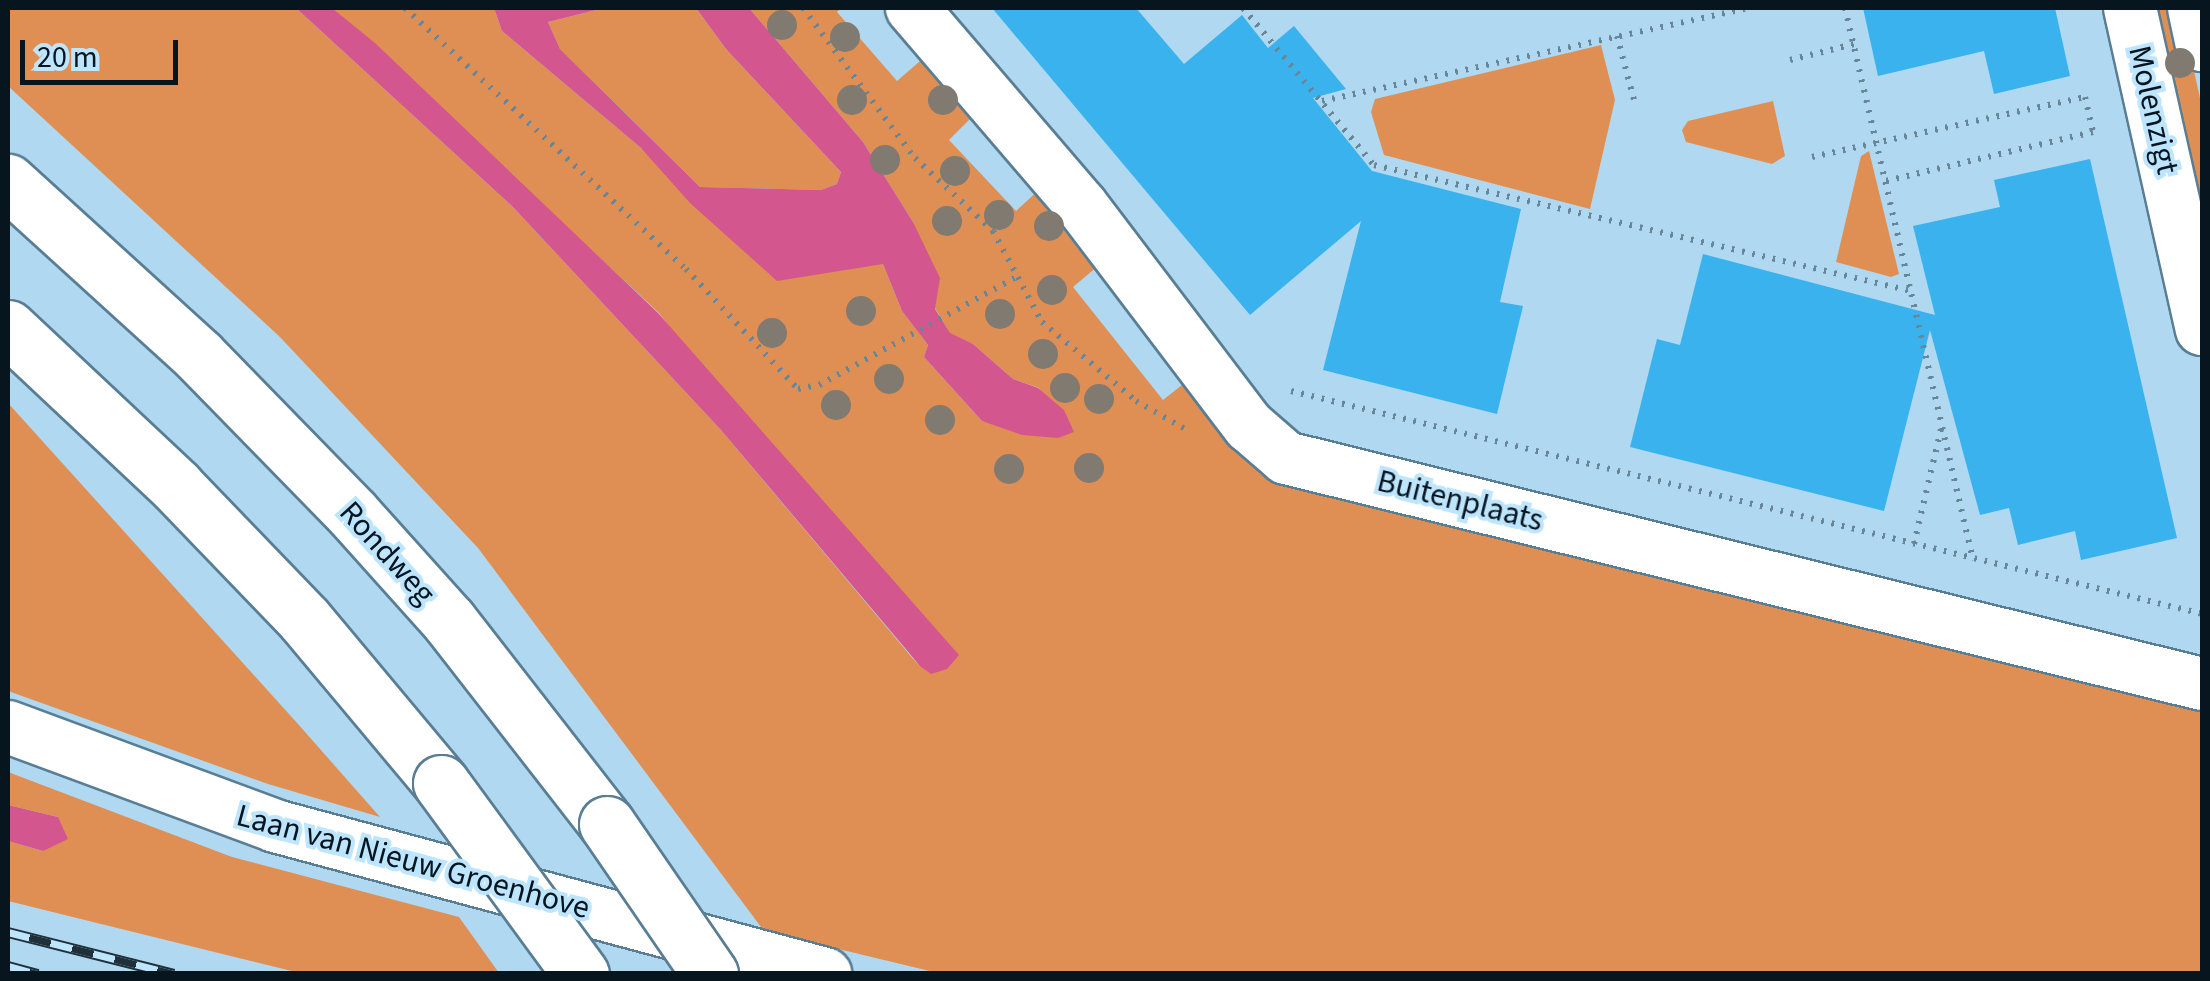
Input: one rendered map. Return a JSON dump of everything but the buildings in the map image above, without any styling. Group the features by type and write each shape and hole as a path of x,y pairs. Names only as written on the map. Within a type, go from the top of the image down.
{"highway":[{"name":"Rondweg","path":"8,182 198,355 353,514 449,621 607,824 710,974"},
{"path":"8,328 253,566 441,783 581,974"}],"street":[{"name":"Buitenplaats","path":"912,8 1025,136 1232,403 1286,458 2202,684"},
{"name":"Molenzigt","path":"2130,8 2202,329"},
{"name":"Molenzigt","path":"2194,8 2202,44"},
{"name":"Laan van Nieuw Groenhove","path":"8,728 275,826 825,974"}],"path":[{"path":"406,8 686,269 798,389 819,386 1020,275"},
{"path":"803,8 915,158 993,231 1042,322 1068,348 1170,425 1193,431 1209,427 1232,403 1264,384 2202,614"},
{"path":"1242,8 1374,166 1912,291"},
{"path":"1321,102 1748,8"},
{"path":"1845,8 1973,560"},
{"path":"1617,36 1634,100"},
{"path":"1790,60 1854,44"},
{"path":"1812,157 2085,97 2093,132 1886,181"},
{"path":"1914,544 1942,423"}],"shaded area":[{"path":"8,8 296,8 512,206 721,430 920,667 659,313 332,8 494,8 502,31 641,148 728,234 883,264 902,311 928,345 924,357 982,421 1058,438 1039,388 1013,379 973,344 950,334 935,308 913,222 863,142 749,8 841,8 837,12 897,81 927,55 973,116 949,140 1016,211 1041,188 1104,261 1073,287 1163,400 1192,377 1268,473 2202,710 2202,973 942,974 764,931 478,548 280,337 8,86"},
{"path":"296,8 332,8 375,43 658,313 959,655 947,669 931,674 921,667 721,430 512,206"},
{"path":"494,8 604,8 548,22 560,49 700,187 821,190 837,184 841,172 726,49 696,8 749,8 863,142 913,222 940,278 935,309 950,333 973,344 1013,379 1038,388 1064,410 1074,432 1058,438 1022,435 982,421 924,357 928,345 902,311 883,264 777,281 690,203 641,148 502,31"},
{"path":"604,8 696,8 726,49 841,172 837,184 821,190 700,187 560,49 548,22"},
{"path":"2140,8 2180,8 2202,107 2202,276"},
{"path":"1601,45 1615,100 1590,209 1384,155 1371,112 1375,99"},
{"path":"1773,101 1785,156 1772,164 1686,142 1682,130 1688,121"},
{"path":"1869,151 1899,274 1891,277 1836,262 1861,156"},
{"path":"8,403 380,817 268,784 8,691"},
{"path":"8,772 232,857 459,917 499,973 300,973 8,901 8,841 43,851 58,817 8,805"},
{"path":"8,805 58,817 68,839 43,851 8,841"}],"railway":[{"path":"8,932 174,974"},
{"path":"8,966 38,974"}]}
